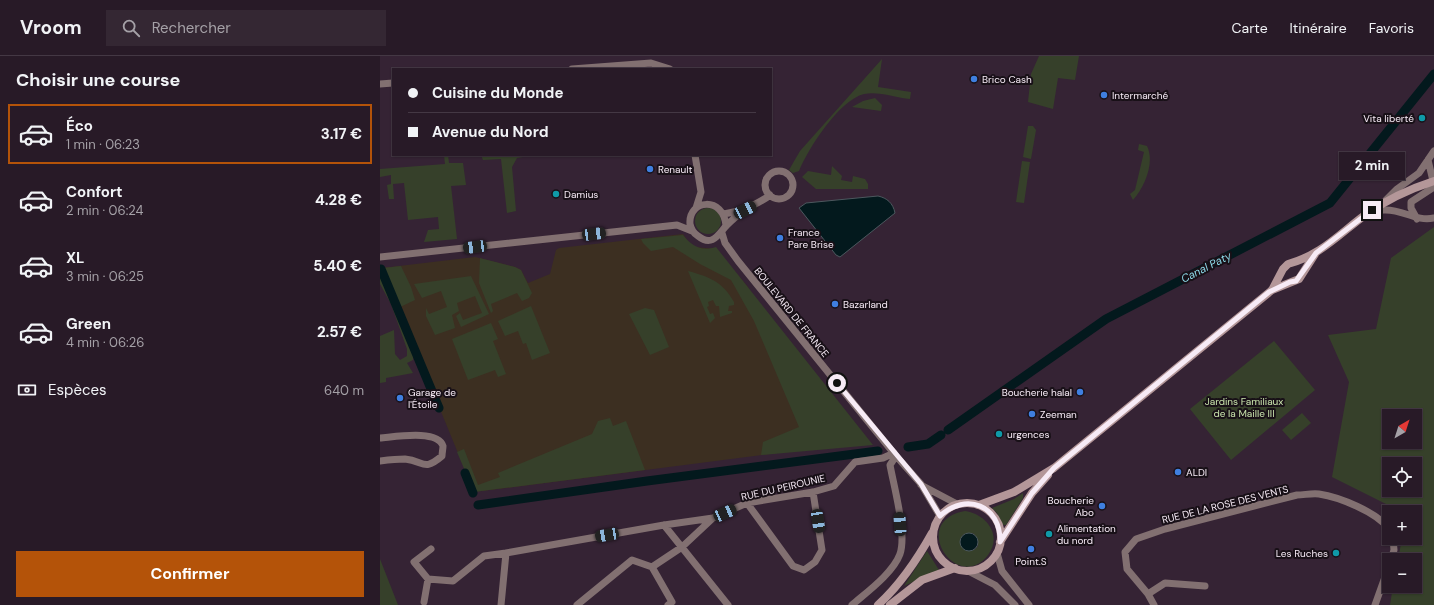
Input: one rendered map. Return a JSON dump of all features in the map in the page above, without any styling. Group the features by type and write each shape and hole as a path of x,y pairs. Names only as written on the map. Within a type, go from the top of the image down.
{"main road":[{"path":"1272,290 1285,266 1316,253 1366,214 1401,193 1434,183"},
{"path":"979,505 1014,492 1054,468 1272,290 1296,281 1316,253"},
{"path":"1294,263 1299,267 1301,273"},
{"path":"1282,272 1285,279 1290,282"},
{"path":"1000,542 1032,493 1054,468"},
{"path":"878,605 900,583 912,567 934,531 940,516 948,509 957,504 968,503 979,505 994,516 1001,533 997,553 985,566 968,571 955,568 943,561 937,553 934,544 934,531"},
{"path":"890,605 922,580 955,568"}],"street":[{"path":"585,68 650,63 667,68"},
{"path":"380,84 392,83"},
{"path":"1385,202 1397,189 1419,173 1434,151"},
{"path":"679,225 691,216 696,208 701,192 695,156"},
{"path":"1417,219 1411,208 1412,202 1434,183 1428,160"},
{"path":"778,171 787,173 793,183 789,195 780,199 770,195 765,184 769,175 778,171"},
{"path":"701,192 710,204"},
{"path":"712,239 722,233 726,226 745,210 770,195"},
{"path":"696,208 701,205 710,204 718,207 724,214 726,226"},
{"path":"724,214 745,210"},
{"path":"1366,214 1384,210 1401,213 1417,219 1424,220 1434,218"},
{"path":"691,216 690,225 692,230"},
{"path":"380,258 679,225 692,230 700,238 712,239 725,243"},
{"name":"BOULEVARD DE FRANCE","path":"722,233 725,243 895,454 921,484 940,516"},
{"path":"380,438 423,435 433,437 442,446 442,456 433,464 426,465 403,459 380,461"},
{"path":"852,605 884,576 901,552 900,512 890,465 895,454"},
{"name":"RUE DU PEIROUNIE","path":"428,579 453,581 484,556 664,525 714,518 747,503 813,492 834,486 855,462 883,458 895,454"},
{"name":"BOULEVARD DE FRANCE","path":"921,484 957,504"},
{"path":"747,503 793,566 804,570 815,562 822,550 813,492"},
{"name":"RUE DE LA ROSE DES VENTS","path":"1154,605 1148,594 1127,569 1125,552 1136,539 1164,529 1297,496 1318,494 1354,504 1382,521"},
{"path":"652,567 682,547 714,518"},
{"path":"664,525 728,605"},
{"path":"424,602 428,579 414,562 431,548"},
{"path":"501,605 506,553"},
{"path":"997,553 1002,571 1029,605"},
{"path":"577,605 632,560 652,567 672,602 668,605"},
{"path":"968,571 995,585 1015,605"},
{"path":"1148,594 1165,584 1205,586"},
{"path":"1375,605 1382,586"}],"shaded area":[{"path":"878,196 884,198 893,206 895,213 840,257 836,255 799,208 806,203"},
{"path":"683,234 689,243 695,247 716,249 748,287 809,449 474,492 382,268 475,257 515,267 521,270 528,283 550,274 556,250 559,248"},
{"path":"965,533 973,533 978,538 976,549 973,551 965,551 960,546 960,538"}],"green space":[{"path":"1039,56 1079,56 1075,80 1058,78 1053,109 1028,102 1031,74"},
{"path":"882,59 878,87 911,92 910,99 876,93 864,94 854,98 835,115 826,126 809,151 799,171 793,173 789,170 800,151"},
{"path":"875,98 882,105 881,111 852,107 863,101"},
{"path":"1028,126 1033,126 1036,130 1031,159 1023,157"},
{"path":"1139,144 1147,146 1150,159 1148,174 1133,200 1130,194 1135,190 1144,152 1138,150"},
{"path":"444,156 448,156 449,163 463,163 466,185 451,186 457,239 424,242 428,230 439,229 438,217 408,220 404,183 393,184 394,199 389,199 387,185 391,184 391,175 380,177 380,169 445,164"},
{"path":"481,156 529,156 517,158 512,167 516,211 507,213 501,159 483,160"},
{"path":"1022,161 1030,162 1024,203 1016,202"},
{"path":"832,166 842,176 841,180 852,182 853,176 865,179 868,184 868,189 816,189 802,177 808,171 831,175"},
{"path":"708,208 717,212 721,221 717,230 708,234 699,230 695,221 699,212"},
{"path":"1434,227 1434,605 1390,605 1392,593 1422,593 1422,553 1399,553 1401,545 1422,545 1422,505 1388,505 1332,477 1349,382 1328,335 1376,329 1391,258"},
{"path":"683,235 697,247 706,249 716,247 873,445 761,455 763,442 799,427 754,321 731,280 700,264 673,247 651,251 641,239"},
{"path":"480,258 521,270 532,293 529,298 522,301 517,293 491,304 493,311 491,313 479,283"},
{"path":"401,266 411,287 415,300 398,308 383,268"},
{"path":"380,271 414,353 413,360 407,363 413,373 386,378 386,382 380,383 380,336 394,330 395,354 400,360 407,356 407,349 391,304 380,284"},
{"path":"688,271 709,278 720,285 730,295 734,302 734,305 729,306 728,311 732,311 732,313 720,317 719,306 716,306 713,300 708,302 709,306 707,307 710,314 713,313 715,318 710,323"},
{"path":"471,276 489,314 461,327 456,316 460,313 463,320 482,313 475,296 457,303 459,311 452,315 455,328 435,335 426,316 426,308 429,314 447,307 441,291 422,298 414,284"},
{"path":"531,306 550,353 532,360 526,343 523,344 518,331 505,336 498,321"},
{"path":"645,308 654,310 669,347 650,355 629,314"},
{"path":"491,323 498,339 493,341 506,374 498,377 495,370 468,380 452,339"},
{"name":"Jardins Familiaux de la Maille III","path":"1274,341 1315,390 1231,460 1190,409"},
{"path":"1302,413 1311,423 1291,440 1282,430"},
{"path":"610,418 613,426 626,421 645,470 474,492 457,452 464,449 478,485 500,477 498,473 592,434 598,421"},
{"path":"1023,493 1023,498 1006,525 1003,525 997,513 992,508 1014,499"},
{"path":"965,511 980,516 990,527 994,540 992,547 988,555 976,565 963,566 952,561 944,552 939,540 940,528 948,517","holes":["974,534 978,546 974,550 960,540 963,535"]},
{"path":"927,551 939,570 904,586"},
{"path":"380,559 398,605 380,605"}],"waterway":[{"name":"Canal Paty","path":"948,430 1106,319 1330,203 1434,74"},
{"path":"381,269 439,408"},
{"name":"Canal Paty","path":"908,447 928,444 941,435"},
{"path":"478,505 878,451"},
{"name":"Canal Paty","path":"465,473 473,493"}],"place":[{"name":"Brico Cash","path":"974,79"},
{"name":"Intermarché","path":"1104,95"},
{"name":"Vita liberté","path":"1422,118"},
{"name":"Renault","path":"650,169"},
{"name":"Damius","path":"556,194"},
{"name":"France Pare Brise","path":"780,238"},
{"name":"Bazarland","path":"835,304"},
{"name":"Boucherie halal","path":"1080,392"},
{"name":"Garage de l'Étoile","path":"400,398"},
{"name":"Zeeman","path":"1032,414"},
{"name":"urgences","path":"999,434"},
{"name":"ALDI","path":"1178,472"},
{"name":"Boucherie Abo","path":"1102,506"},
{"name":"Alimentation du nord","path":"1049,534"},
{"name":"Point.S","path":"1031,549"},
{"name":"Les Ruches","path":"1336,553"}],"route":[{"path":"837,383 896,456 921,484 940,516 957,504 968,503 979,505 994,516 1001,533 1000,542 1032,493 1054,468 1269,292 1299,279 1301,273 1316,253 1372,210"}]}
